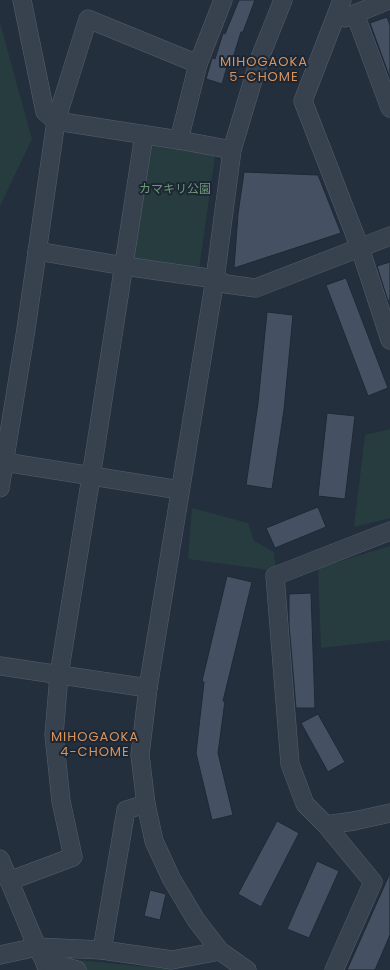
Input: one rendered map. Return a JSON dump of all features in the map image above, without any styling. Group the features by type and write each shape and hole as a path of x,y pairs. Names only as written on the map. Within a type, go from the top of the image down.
{"street":[{"path":"22,0 44,112 56,121 179,140 232,150"},
{"path":"179,140 198,64 223,0"},
{"path":"247,970 220,951 196,920 171,878 154,841 146,804 140,755 148,688 215,278 232,150 259,60 283,0"},
{"path":"342,0 303,101 360,248 390,340"},
{"path":"333,22 390,0"},
{"path":"355,14 390,108"},
{"path":"0,488 56,121 88,19 198,64"},
{"path":"9,881 73,857 61,801 54,735 59,675 144,135"},
{"path":"37,251 124,266 215,278 226,284 256,288 390,236"},
{"path":"4,462 180,490"},
{"path":"334,970 373,882 326,824 305,804 290,764 275,576 390,531"},
{"path":"0,666 148,688"},
{"path":"102,950 126,810 146,804"},
{"path":"326,824 354,821 390,813"},
{"path":"0,859 43,959"},
{"path":"43,959 102,950 172,960 220,951"},
{"path":"0,955 43,959 77,970"}],"green space":[{"path":"0,23 32,139 0,206"},
{"name":"カマキリ公園","path":"144,143 215,155 199,270 129,260"},
{"path":"390,429 390,518 354,527 365,435"},
{"path":"192,508 248,523 254,541 274,552 276,571 188,559"},
{"path":"390,546 390,640 321,648 318,568"},
{"path":"48,957 177,970 50,970"}],"building":[{"path":"239,0 255,0 243,32 241,32 232,61 229,60 222,84 206,79 212,58 215,59 223,33 225,34"},
{"path":"387,17 390,25 390,78 370,23"},
{"path":"244,172 318,175 341,233 234,268 238,214"},
{"path":"390,262 390,300 388,301 377,266"},
{"path":"346,278 388,388 368,396 326,285"},
{"path":"267,312 293,315 284,410 272,489 246,485 258,403"},
{"path":"327,413 355,416 345,499 318,496"},
{"path":"318,507 326,527 275,548 266,528"},
{"path":"227,576 252,582 223,701 225,701 218,753 233,815 212,820 196,753 204,682 202,681"},
{"path":"311,593 315,708 296,708 289,624 289,594"},
{"path":"318,714 345,762 328,772 301,723"},
{"path":"277,821 299,833 261,907 238,894"},
{"path":"317,861 339,871 309,938 287,929"},
{"path":"390,873 390,935 375,970 347,970"},
{"path":"150,890 166,894 160,920 144,916"}],"district":[{"name":"MIHOGAOKA 5-CHOME","path":"264,68"},
{"name":"MIHOGAOKA 4-CHOME","path":"95,744"}]}
